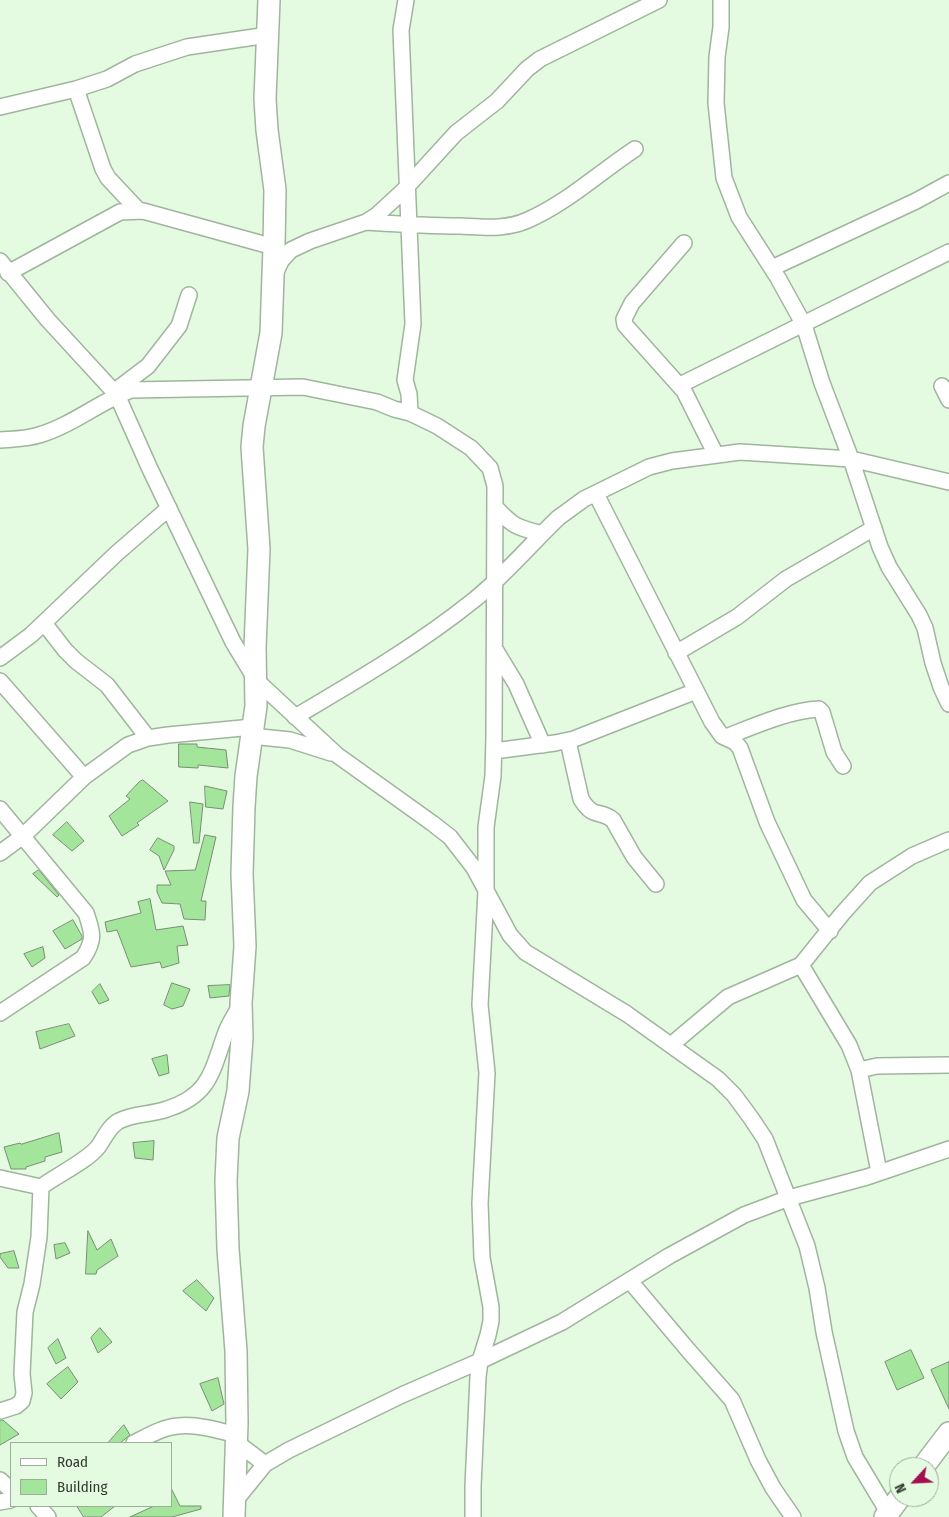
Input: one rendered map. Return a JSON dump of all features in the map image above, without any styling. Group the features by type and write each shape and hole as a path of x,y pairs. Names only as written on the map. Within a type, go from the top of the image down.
{"street":[{"path":"235,1509 237,1439 236,1351 228,1249 226,1180 228,1138 238,1082 242,1038 241,1003 245,946 242,874 244,815 246,776 256,706 260,549 252,447 271,333 275,190 265,99 269,0"},
{"path":"406,0 401,30 413,324 405,380 409,394 410,412"},
{"path":"272,283 281,260 292,250 310,241 366,222 377,215 456,133 497,101 526,69 540,59 659,0"},
{"path":"721,0 716,103 724,178 739,217 772,268 804,325 822,383 851,459 880,547 889,568 919,615 925,628 933,663 949,704"},
{"path":"0,107 76,89 107,79 135,64 174,51 226,40 268,34"},
{"path":"76,89 98,158 108,178 139,211"},
{"path":"366,222 410,226 499,228 517,224 528,220 573,194 635,149"},
{"path":"772,268 916,201 949,183"},
{"path":"274,247 184,221 139,211 120,212 4,267 48,320 116,394 233,642 256,680 337,756 432,823 450,838 474,868 510,935 525,952 627,1014 718,1079 734,1095 765,1139 789,1198 813,1264 824,1332 846,1431 855,1456 891,1511"},
{"path":"684,243 632,303 624,319 625,325 631,333 684,390 716,455"},
{"path":"680,386 949,252"},
{"path":"0,440 40,435 116,394 154,359 179,326 190,295"},
{"path":"942,386 949,400"},
{"path":"116,394 131,390 303,387 377,402 394,409 410,412 458,439 485,460 493,475 495,486 494,752 493,776 486,827 486,891 480,1005 487,1073 480,1203 482,1258 491,1307 488,1335 480,1361 478,1377 473,1476 474,1517"},
{"path":"295,717 408,648 474,600 573,506 649,467 672,461 740,452 851,459 949,482"},
{"path":"596,494 712,722 722,736 734,742 740,748 767,822 804,900 830,931"},
{"path":"495,507 517,528 542,534"},
{"path":"0,658 31,635 169,508"},
{"path":"676,653 737,617 786,579 874,528"},
{"path":"44,623 71,656 107,685 148,738"},
{"path":"495,650 516,684 543,745"},
{"path":"0,681 84,777"},
{"path":"494,752 568,741 696,691"},
{"path":"726,737 809,709 819,709 822,712 834,752 843,766"},
{"path":"0,853 23,836 84,777 128,745 148,738 252,732 290,740 337,756"},
{"path":"568,741 585,806 592,812 610,817 613,820 634,857 656,884"},
{"path":"0,809 86,913 92,938 91,946 84,958 0,1013"},
{"path":"671,1045 728,997 801,965 870,883 912,856 949,840"},
{"path":"801,965 849,1045 859,1070 879,1172"},
{"path":"0,1178 41,1186 94,1151 112,1126 118,1121 140,1114 169,1109 189,1100 207,1082 227,1031 241,1003"},
{"path":"859,1070 877,1066 949,1065"},
{"path":"235,1509 265,1464 289,1450 402,1395 562,1322 669,1256 744,1215 789,1198 949,1149"},
{"path":"0,1412 16,1406 22,1401 24,1393 22,1374 25,1312 32,1284 39,1237 41,1186"},
{"path":"630,1280 732,1400 758,1460 773,1488 793,1517"},
{"path":"136,1442 162,1430 178,1426 214,1429 237,1439 265,1464"},
{"path":"931,1457 949,1434"},
{"path":"0,1480 10,1489"},
{"path":"39,1507 48,1517"}],"building":[{"path":"179,744 197,744 197,747 226,750 228,768 198,765 198,768 179,767"},
{"path":"143,780 168,801 137,823 139,825 122,836 109,816 130,799 126,796"},
{"path":"205,786 227,791 223,809 206,807"},
{"path":"190,802 203,804 199,843 194,843"},
{"path":"67,822 84,841 72,851 53,835"},
{"path":"205,835 216,837 201,901 206,901 205,920 184,919 180,904 162,903 157,892 157,885 171,885 165,871 195,870"},
{"path":"158,838 174,846 174,850 164,870 159,856 150,850"},
{"path":"39,870 59,895 57,897 33,874"},
{"path":"150,899 156,930 183,926 188,945 177,946 179,963 162,968 160,962 131,967 117,930 107,932 105,922 141,913 138,902"},
{"path":"73,920 82,939 65,949 53,931"},
{"path":"43,947 45,958 32,967 24,954"},
{"path":"172,983 190,989 183,1006 172,1009 164,1005"},
{"path":"100,984 109,1000 99,1004 92,992"},
{"path":"230,985 229,996 210,998 208,986"},
{"path":"69,1024 75,1036 40,1049 36,1032"},
{"path":"167,1055 169,1073 159,1076 152,1059"},
{"path":"59,1133 62,1152 45,1157 45,1161 26,1167 26,1169 11,1169 4,1147"},
{"path":"154,1141 153,1160 135,1158 133,1143"},
{"path":"88,1231 97,1250 111,1239 118,1256 97,1270 96,1274 86,1274"},
{"path":"65,1243 70,1253 56,1259 54,1245"},
{"path":"14,1251 19,1268 8,1268 0,1254"},
{"path":"197,1280 214,1298 206,1311 183,1291"},
{"path":"100,1328 112,1342 98,1353 91,1338"},
{"path":"58,1339 66,1358 56,1364 48,1348"},
{"path":"911,1350 924,1378 897,1390 885,1362"},
{"path":"949,1362 949,1409 931,1370"},
{"path":"68,1367 78,1382 61,1399 47,1384"},
{"path":"218,1378 224,1404 212,1411 200,1384"},
{"path":"0,1420 3,1420 19,1434 0,1445"},
{"path":"124,1425 130,1435 121,1442 109,1442"},
{"path":"172,1490 180,1506 201,1506 201,1509 172,1517 130,1517 152,1507 172,1507"},
{"path":"78,1507 114,1507 101,1517 84,1517"}]}
